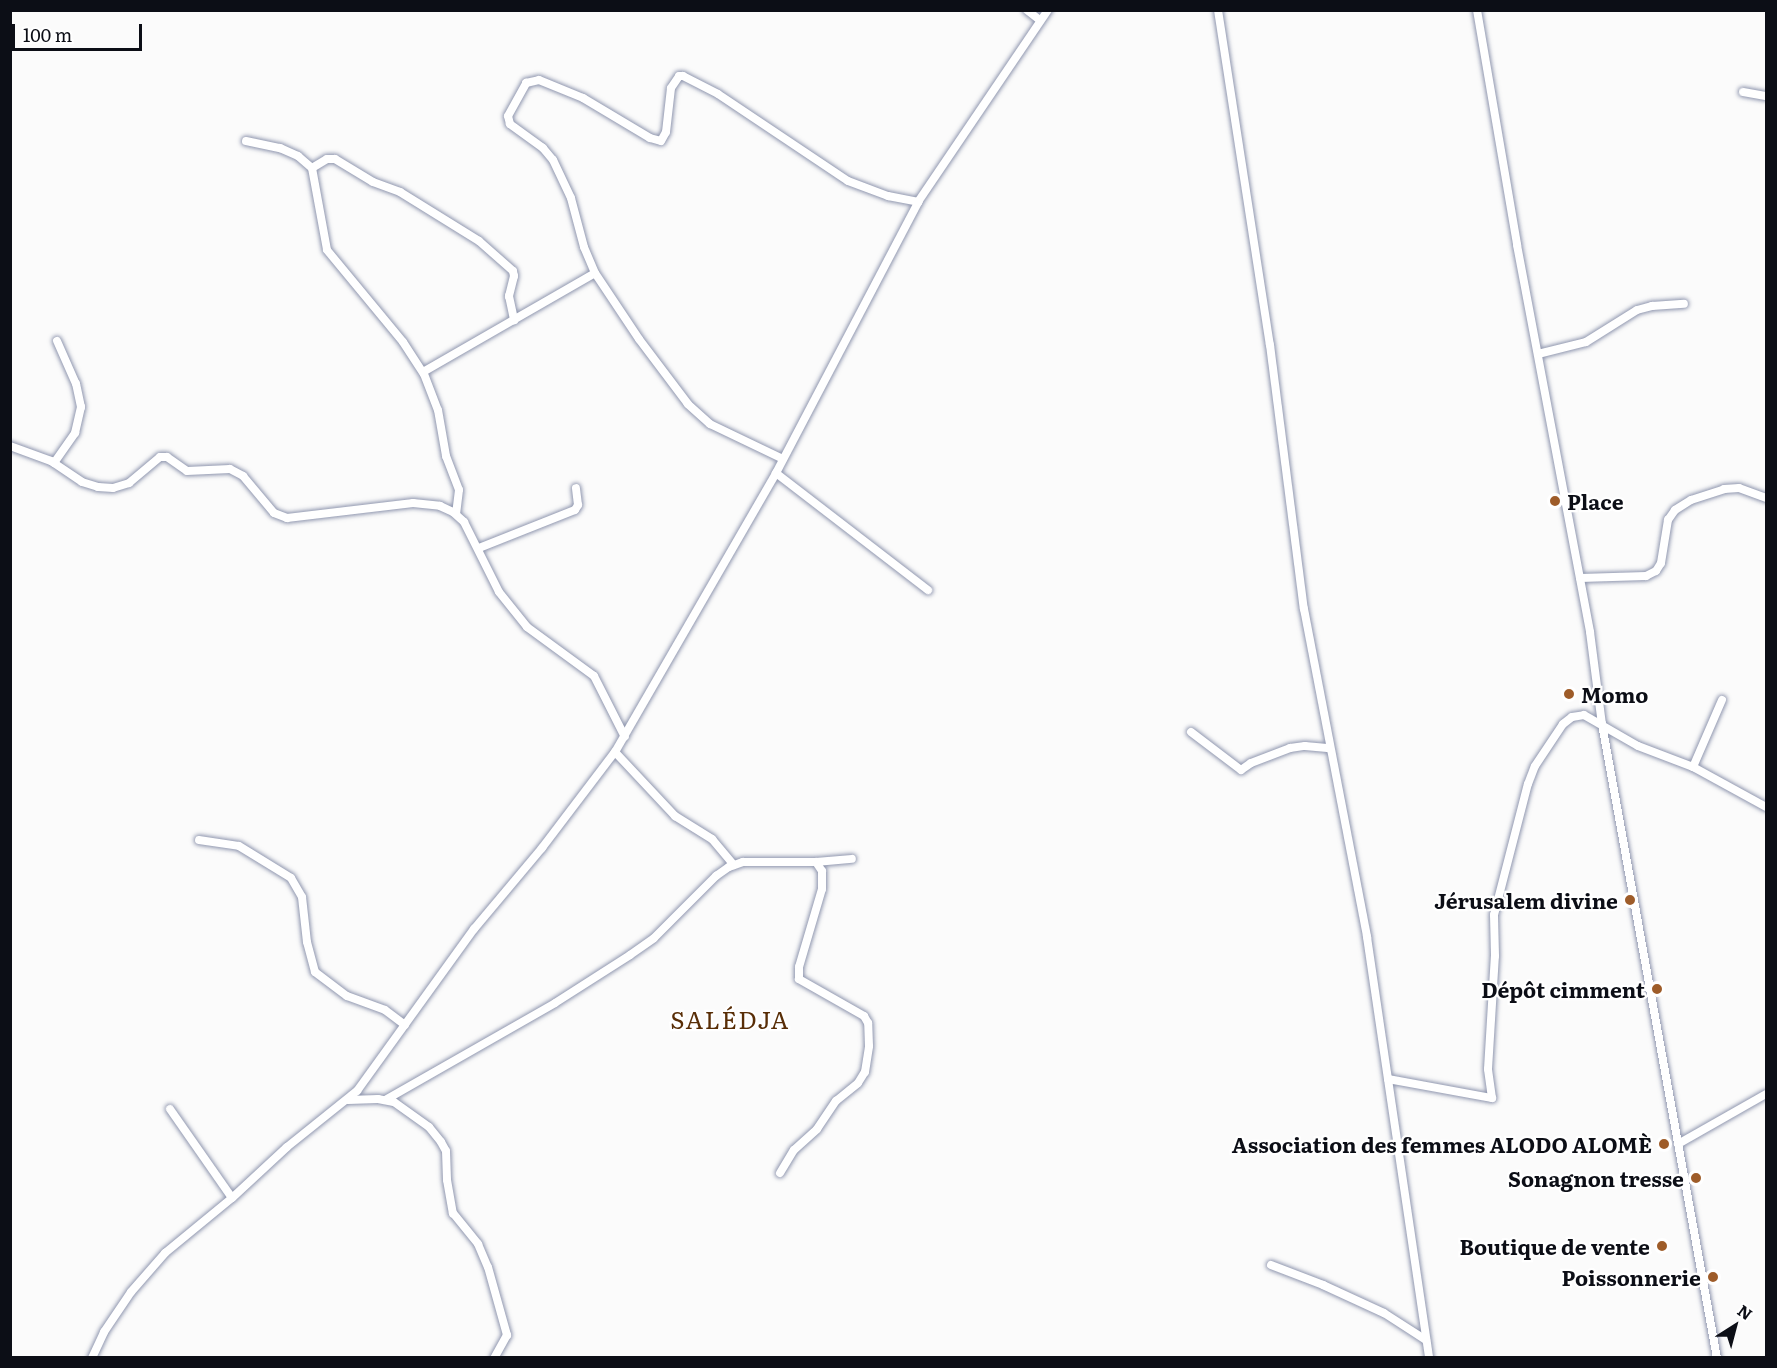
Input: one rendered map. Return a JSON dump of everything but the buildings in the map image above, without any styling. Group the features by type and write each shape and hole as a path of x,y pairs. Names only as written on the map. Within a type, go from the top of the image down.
{"street":[{"path":"1026,10 1040,20"},
{"path":"92,1358 115,1317 156,1263 232,1198 286,1147 348,1100 368,1077 474,929 542,848 615,752 776,473 842,351 879,273 918,202 1048,10"},
{"path":"1218,10 1270,345 1300,581 1367,937 1429,1358"},
{"path":"1477,10 1580,578 1602,724 1717,1358"},
{"path":"783,459 710,424 695,412 639,339 595,273 584,247 571,198 553,160 508,121 508,116 529,82 540,80 582,98 658,141 663,140 666,134 671,88 679,76 683,76 718,94 848,181 888,196 918,202"},
{"path":"1743,92 1767,96"},
{"path":"246,141 288,151 312,168 327,250 403,342 423,372 438,410 446,456 459,490 456,514"},
{"path":"312,168 327,159 335,159 373,182 400,192 479,241 513,271 509,296 514,320"},
{"path":"423,372 595,273"},
{"path":"1539,354 1586,342 1637,310 1652,306 1684,304"},
{"path":"54,463 75,433 81,407 76,384 57,341"},
{"path":"10,446 54,463 88,485 109,488 135,480 160,457 167,457 188,471 230,469 243,476 274,513 287,518 413,503 440,506 462,518 499,592 527,627 594,676 625,737"},
{"path":"776,473 928,590"},
{"path":"479,548 575,510 578,505 576,488"},
{"path":"1580,578 1646,576 1656,571 1661,563 1668,520 1675,510 1690,500 1724,489 1739,488 1767,498"},
{"path":"1693,767 1722,700"},
{"path":"1388,1079 1492,1098 1488,1070 1495,956 1494,915 1528,784 1535,766 1550,741 1572,717 1584,715 1638,746 1693,767 1767,807"},
{"path":"1191,732 1241,770 1251,763 1290,748 1305,746 1330,748"},
{"path":"615,752 675,816 712,839 734,865"},
{"path":"199,840 239,846 291,878 302,897 309,954 315,972 347,996 385,1010 405,1025"},
{"path":"348,1100 387,1099 555,1003 654,938 716,876 734,865 766,861 816,862 852,859"},
{"path":"780,1173 794,1150 817,1129 836,1101 858,1083 865,1072 869,1046 868,1023 864,1016 799,979 799,967 822,889 822,871 816,862"},
{"path":"1678,1144 1767,1094"},
{"path":"387,1099 429,1127 446,1151 447,1180 453,1213 478,1244 488,1267 507,1335 494,1358"},
{"path":"170,1109 232,1198"},
{"path":"1271,1265 1323,1285 1384,1313 1402,1322 1426,1340"}],"place":[{"name":"Place","path":"1555,501"},
{"name":"Momo","path":"1569,694"},
{"name":"Jérusalem divine","path":"1630,900"},
{"name":"Dépôt cimment","path":"1657,989"},
{"name":"Association des femmes ALODO ALOMÈ","path":"1664,1144"},
{"name":"Sonagnon tresse","path":"1696,1178"},
{"name":"Boutique de vente","path":"1662,1246"},
{"name":"Poissonnerie","path":"1713,1277"}],"district":[{"name":"SALÉDJA","path":"730,1019"}]}
